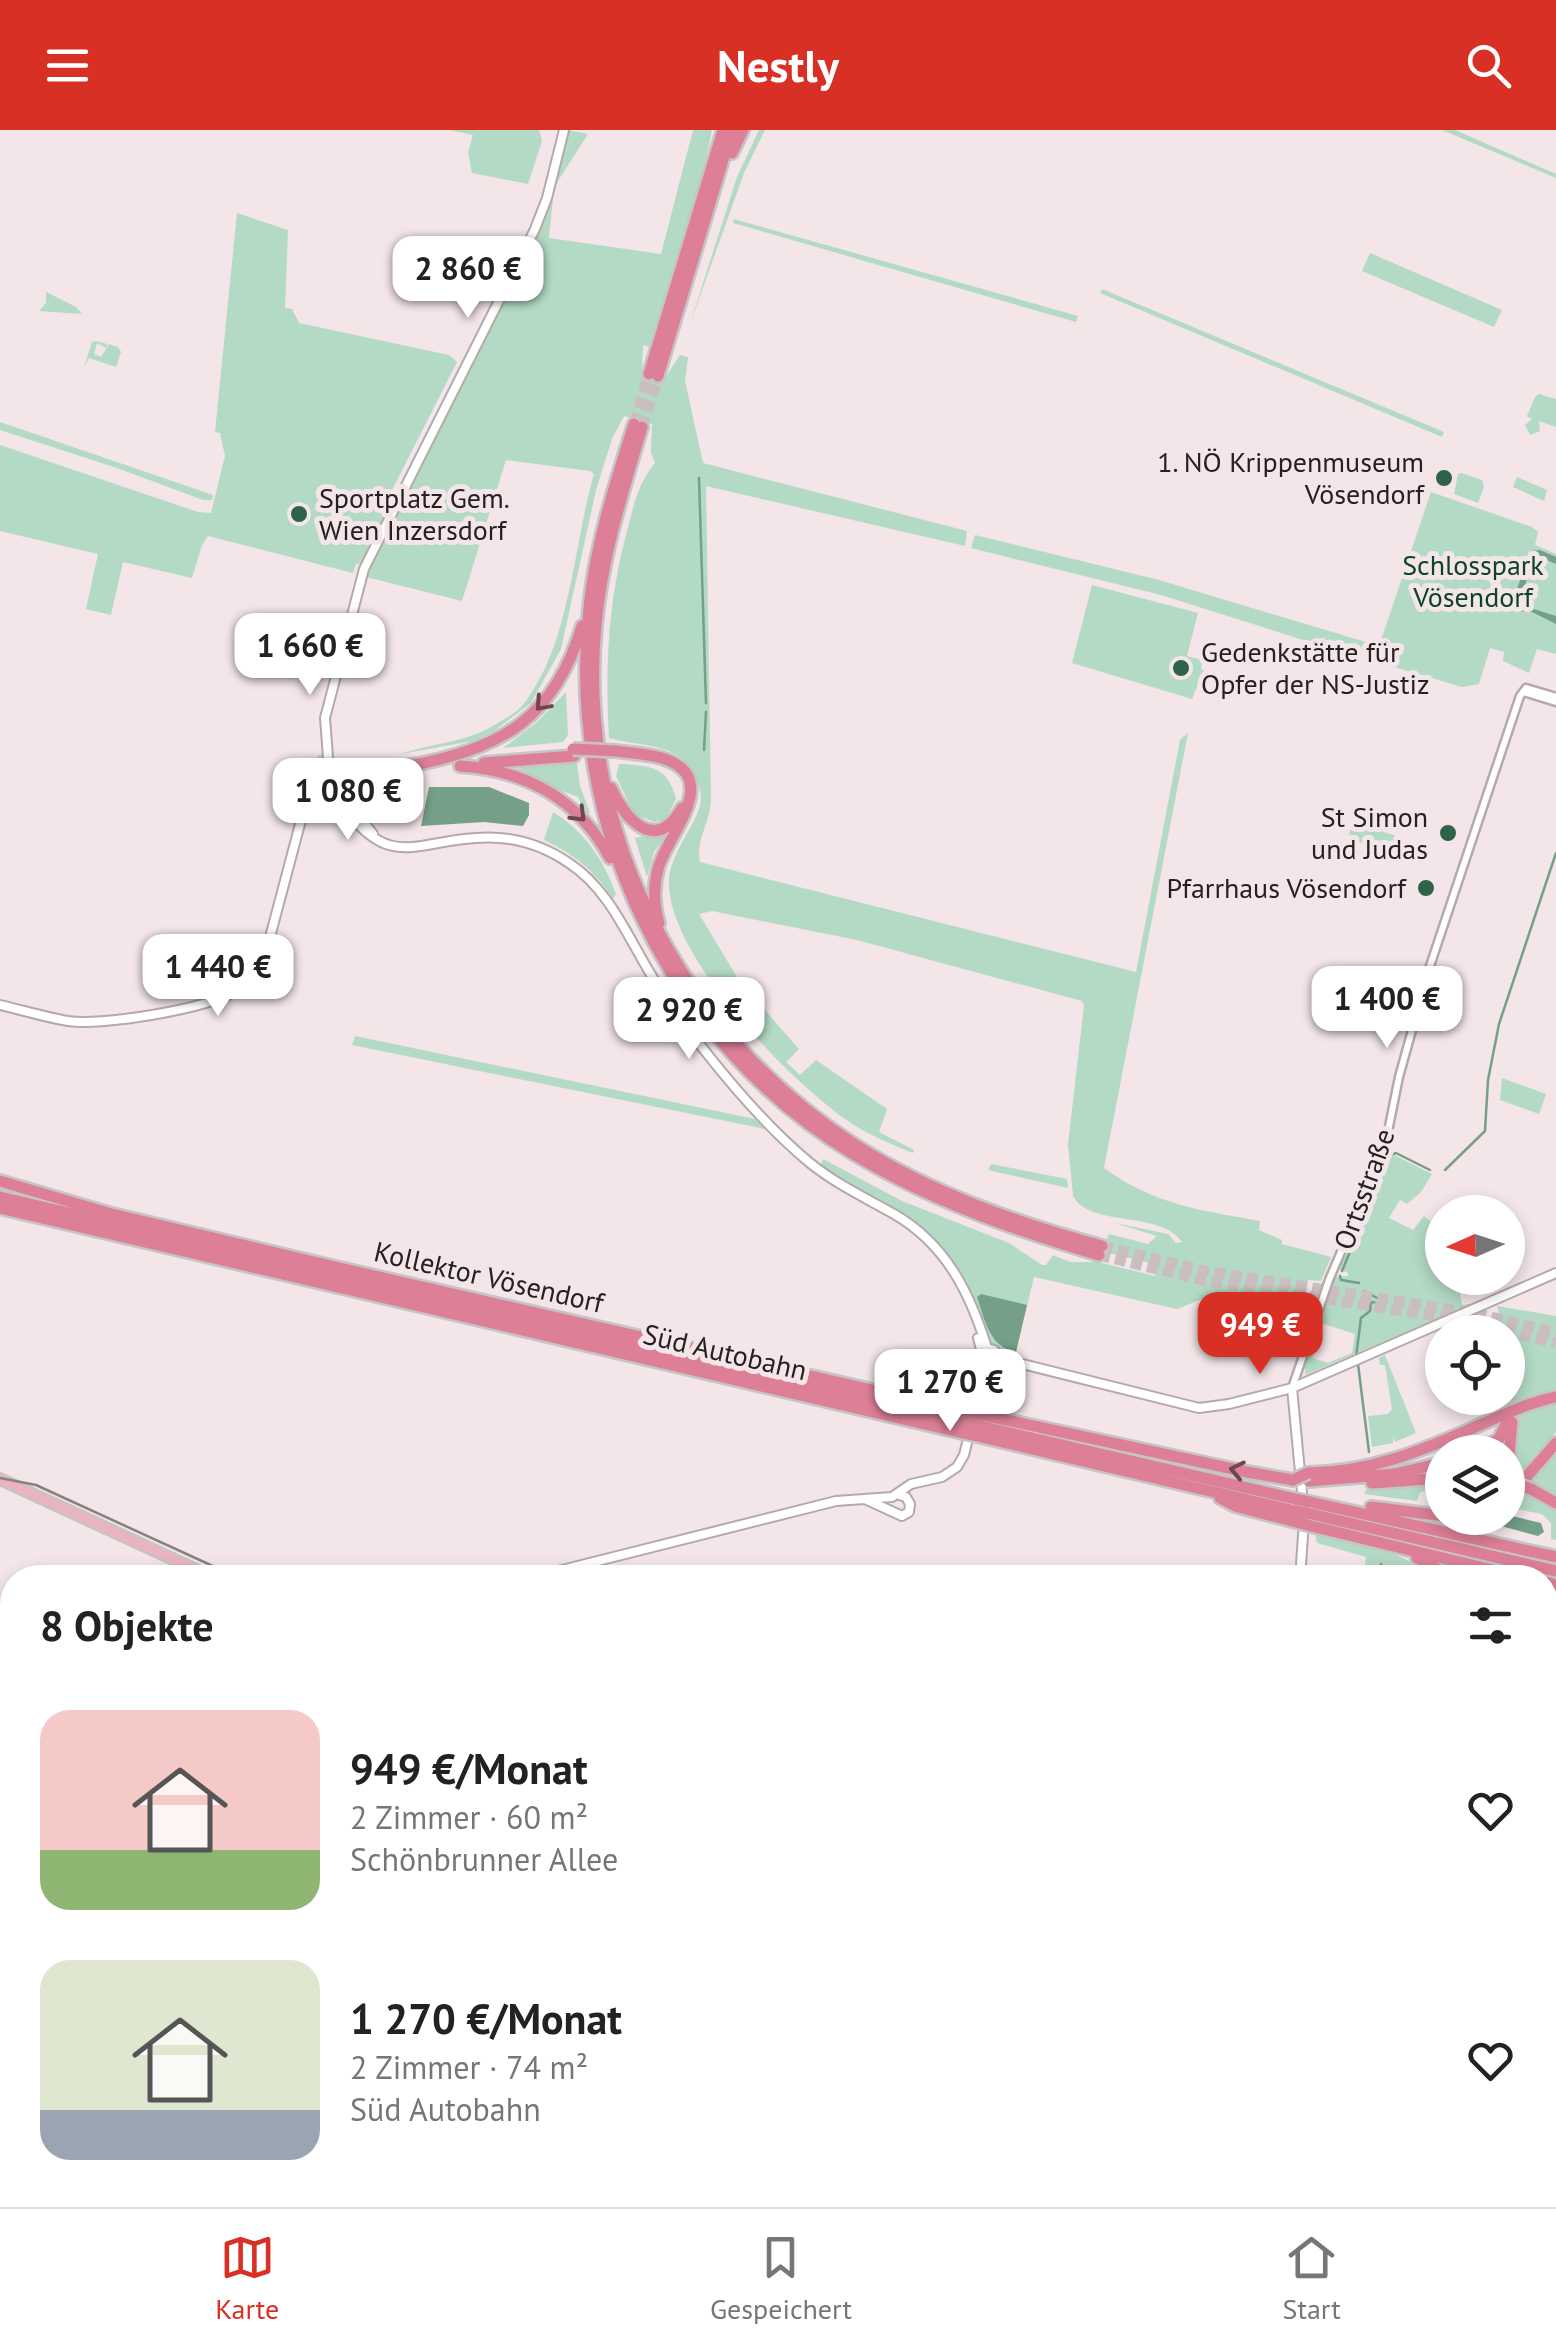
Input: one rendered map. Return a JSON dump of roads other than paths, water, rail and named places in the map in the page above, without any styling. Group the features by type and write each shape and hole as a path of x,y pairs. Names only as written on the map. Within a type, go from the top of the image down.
{"highway":[{"path":"704,194 714,130"},
{"path":"723,130 654,375 732,130"},
{"path":"719,174 742,130"},
{"path":"460,766 524,778 563,800 597,834 665,964 695,1008 748,1070 801,1118 852,1154 913,1186 998,1222 1100,1251 894,1168 831,1128 752,1062 712,1017 671,955 628,866 601,762 595,708 596,627 608,546 638,426 599,544 589,604 585,666 589,744 601,807 629,895"},
{"path":"434,762 486,746 538,709 564,674 589,604"},
{"path":"359,772 573,752 666,760 684,773 690,784 690,808 667,845 655,884 656,915 671,955"},
{"path":"365,790 381,779 573,752"},
{"path":"601,762 618,804 632,823 652,829 672,822 685,796 678,777 664,766 617,754"},
{"name":"Kollektor Vösendorf","path":"0,1181 108,1213 970,1424 1293,1480 1309,1477 1373,1483 1425,1479"},
{"name":"Süd Autobahn","path":"0,1195 970,1424 1311,1514 1534,1565"},
{"name":"Süd Autobahn","path":"0,1208 970,1424 1203,1489 1234,1506 1295,1510"},
{"path":"1309,1477 1380,1465 1556,1397"},
{"path":"1501,1435 1510,1422 1509,1435"},
{"path":"1525,1479 1556,1443"},
{"path":"1309,1477 1394,1474 1425,1467"},
{"path":"1525,1487 1556,1504"},
{"path":"1332,1506 1425,1515"},
{"name":"Süd Autobahn","path":"1311,1514 1332,1506 1556,1557"},
{"path":"1295,1510 1400,1549 1430,1565"},
{"path":"1400,1549 1469,1565"}],"main road":[{"path":"329,770 326,710 364,569 535,229 564,130"},
{"path":"326,744 341,766"},
{"path":"0,1005 71,1021 108,1020 213,1001 236,991 259,968 270,944 304,810 321,791 329,770 341,766 359,772 365,790 358,804 346,810"},
{"path":"321,791 328,804"},
{"path":"301,821 310,809 328,804 346,810 362,831 397,847 504,838 543,849 580,871 604,896 681,1021 733,1084 809,1162 932,1242 955,1272 984,1349"},
{"path":"358,804 361,819 379,841"},
{"path":"889,1508 900,1497 928,1480 950,1473 962,1462 984,1369 997,1361 1198,1408 1229,1404 1292,1388 1556,1273"},
{"path":"984,1349 996,1352 997,1361"},
{"path":"984,1349 976,1358 984,1369"},
{"name":"Ortsstraße","path":"1292,1388 1304,1520 1301,1565"},
{"path":"0,1479 184,1565"},
{"path":"582,1565 836,1502 900,1497"},
{"path":"864,1498 903,1516 910,1510 900,1497"}],"street":[{"name":"Ortsstraße","path":"1292,1388 1333,1271 1380,1161 1428,968 1524,692 1526,688 1556,699"}],"waterway":[{"path":"699,478 706,703"},
{"path":"704,750 706,712"},
{"path":"1445,1170 1485,1131 1488,1080 1499,1024 1556,853"},
{"path":"1342,1271 1390,1155 1396,1153 1430,1170"},
{"path":"1340,1276 1341,1280 1359,1283"},
{"path":"1356,1357 1361,1318 1370,1311 1371,1302 1381,1300 1364,1291"},
{"path":"1358,1364 1369,1452"}],"tunnel":[{"path":"634,424 649,374"},
{"path":"642,427 658,376"},
{"path":"1102,1246 1205,1271 1479,1314 1556,1333"},
{"path":"1099,1255 1203,1280 1469,1321 1556,1343"},
{"path":"1512,1415 1512,1419"}],"tram line":[{"path":"0,1478 36,1485 211,1565"}],"place":[{"name":"1. NÖ Krippenmuseum Vösendorf","path":"1444,478"},
{"name":"Sportplatz Gem. Wien Inzersdorf","path":"299,514"},
{"name":"Gedenkstätte für Opfer der NS-Justiz","path":"1181,668"},
{"name":"St Simon und Judas","path":"1448,833"},
{"name":"Pfarrhaus Vösendorf","path":"1426,888"}],"park label":[{"name":"Schlosspark Vösendorf","path":"1473,581"}]}
